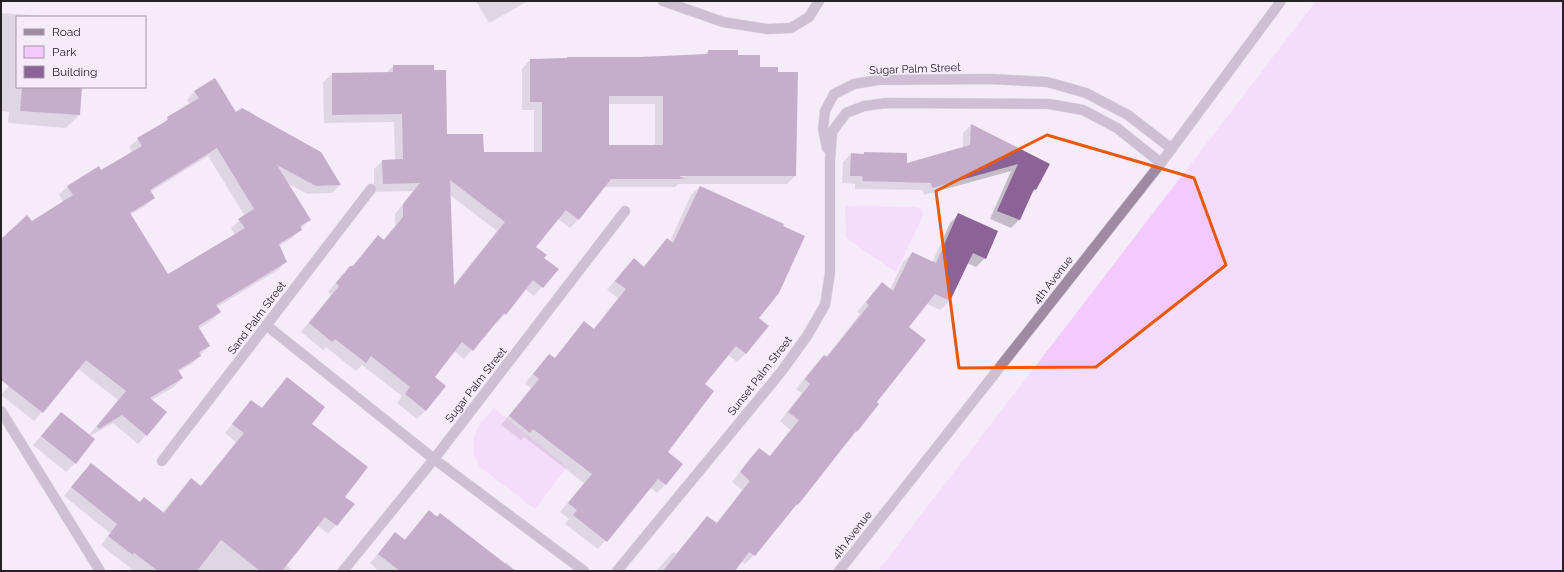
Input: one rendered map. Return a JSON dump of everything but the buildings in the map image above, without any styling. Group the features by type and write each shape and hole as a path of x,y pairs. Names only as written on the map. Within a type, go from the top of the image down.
{"street":[{"path":"663,1 723,22 767,29 791,28 810,18 819,1"},
{"name":"4th Avenue","path":"839,571 1172,149 1281,1"},
{"name":"Sugar Palm Street","path":"830,160 823,129 825,111 834,94 854,84 878,80 990,79 1047,82 1086,93 1128,114 1172,149"},
{"path":"830,160 832,132 846,113 864,106 886,103 990,103 1049,104 1083,110 1117,128 1161,163"},
{"name":"Sunset Palm Street","path":"617,571 781,372 807,336 825,305 830,273 830,160"},
{"name":"Sand Palm Street","path":"162,461 371,190"},
{"name":"Sugar Palm Street","path":"343,571 434,459 625,211"},
{"path":"266,325 434,459 584,571"},
{"path":"1,411 100,571"}],"highlighted area":[{"path":"1047,135 1194,178 1226,265 1096,367 959,368 936,191"}],"green space":[{"path":"1316,1 1563,1 1563,571 878,571"},
{"path":"845,206 916,207 922,209 923,216 896,272 846,238"},
{"path":"494,408 567,467 535,509 480,467 473,453 474,436 480,424"}]}
